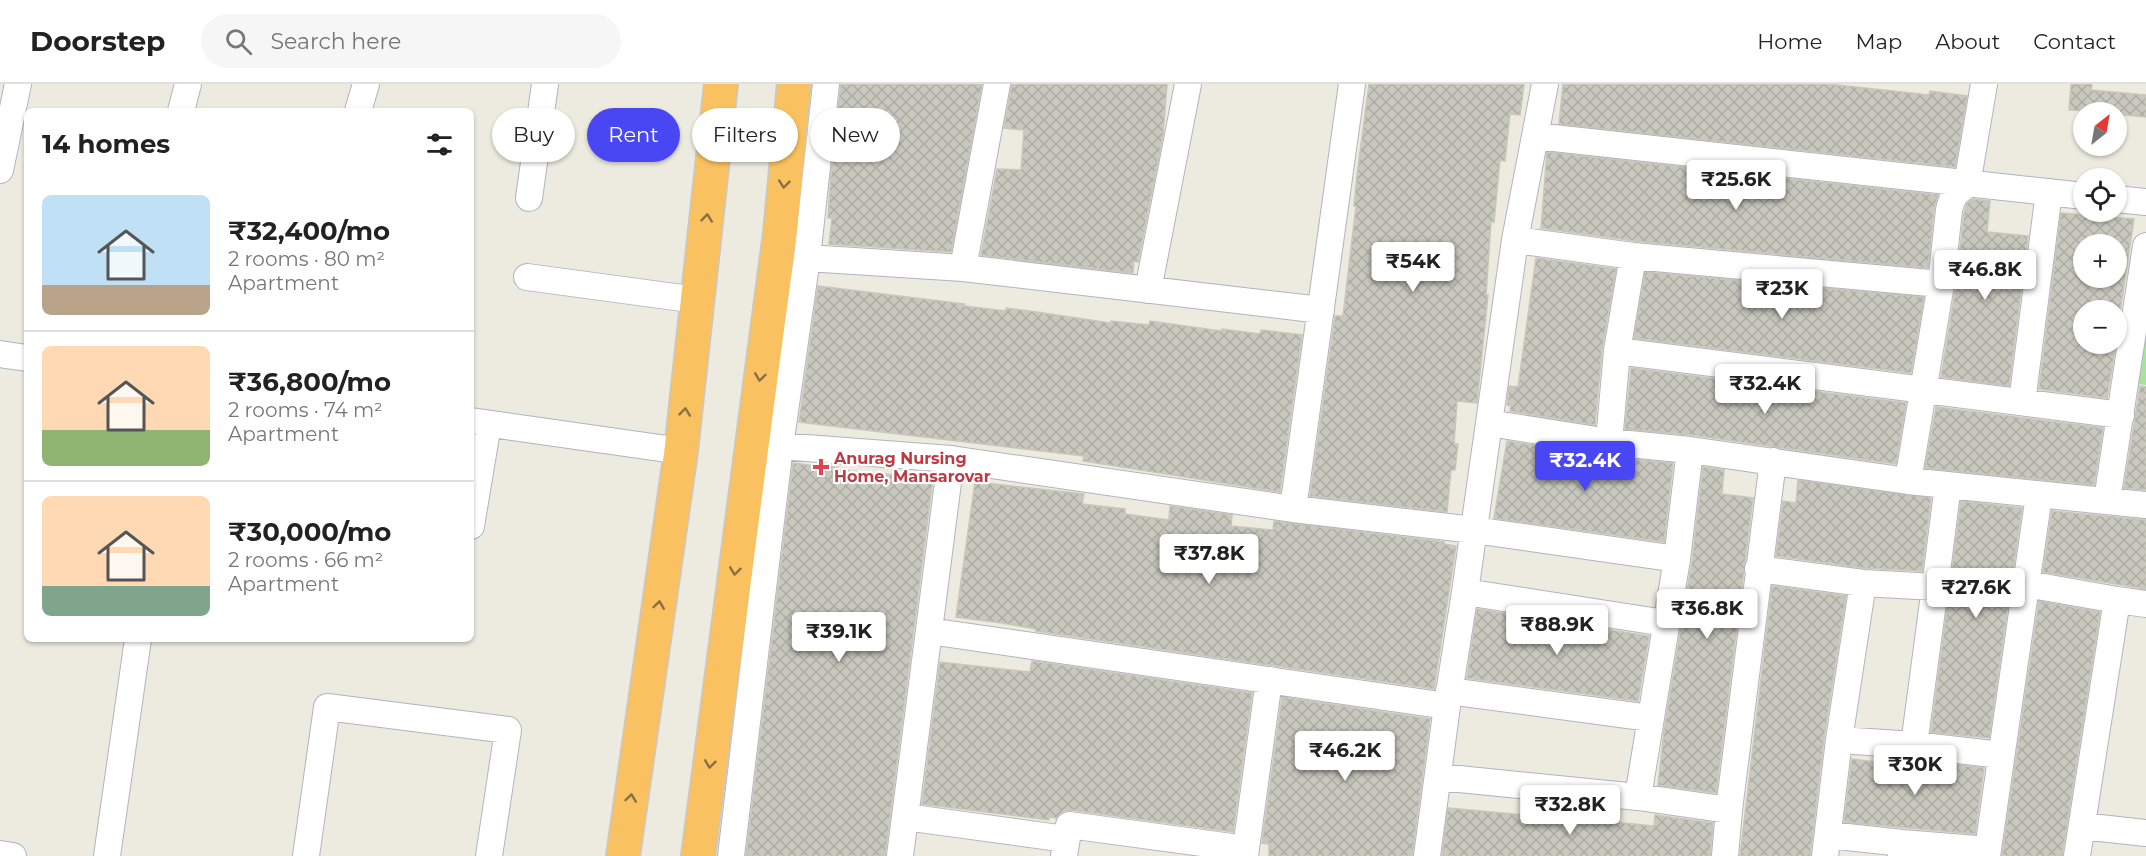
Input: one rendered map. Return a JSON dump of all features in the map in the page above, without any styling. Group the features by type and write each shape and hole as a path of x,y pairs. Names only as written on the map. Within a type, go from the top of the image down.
{"highway":[{"path":"623,856 681,452 721,84"},
{"path":"698,856 780,233 794,84"}],"street":[{"path":"0,170 18,84"},
{"path":"182,108 188,84"},
{"path":"359,108 366,84"},
{"path":"529,198 545,84"},
{"path":"732,856 780,446 807,258 826,84"},
{"path":"963,268 998,84"},
{"path":"1148,290 1188,84"},
{"path":"1293,509 1352,84"},
{"path":"1428,856 1448,698 1515,240 1545,84"},
{"path":"1908,481 1941,284 1949,210 1956,193 1967,185 1984,84"},
{"path":"1535,136 1967,185 2073,195"},
{"path":"2022,402 2049,192"},
{"path":"2127,201 2146,202"},
{"path":"1515,240 1633,256 1941,284"},
{"path":"2107,500 2121,415 2137,361 2146,253"},
{"path":"1609,442 1617,351 1633,256"},
{"path":"807,258 963,268 1321,310"},
{"path":"527,277 698,300"},
{"path":"1617,351 2121,415"},
{"path":"0,354 24,358"},
{"path":"474,491 480,422 681,452"},
{"path":"1489,423 1609,442 1690,450 1908,481 2146,505"},
{"path":"780,446 951,459 1293,509 1474,530 1677,559"},
{"path":"1638,797 1677,559 1690,450"},
{"path":"900,856 951,459"},
{"path":"1725,856 1758,569 1773,461"},
{"path":"1914,745 1948,485"},
{"path":"1863,583 1839,740 1827,845 1987,853 2039,495"},
{"path":"1758,569 1863,583 1935,587"},
{"path":"2026,584 2146,604"},
{"path":"1465,592 1665,623"},
{"path":"2077,856 2117,600"},
{"path":"929,631 1269,680 1650,718"},
{"path":"107,856 138,642"},
{"path":"905,817 1065,848 1069,825 1246,852 1269,680"},
{"path":"306,856 327,707 508,730 489,856"},
{"path":"1839,740 1914,745 2001,755"},
{"path":"1439,777 1638,797 1729,810"},
{"path":"2082,826 2146,833"},
{"path":"0,854 13,856"}],"green space":[{"path":"2146,265 2146,385 2125,383"}],"building":[{"path":"841,84 982,84 951,252 829,244 832,218 828,218 832,162 900,162 900,108 838,108"},
{"path":"1012,84 1167,84 1163,135 1138,262 1134,261 1133,273 981,255 997,169 1021,170 1024,130 1004,128"},
{"path":"1369,84 1524,84 1520,115 1510,114 1505,161 1500,160 1494,222 1491,222 1486,295 1488,295 1477,403 1457,401 1454,444 1458,444 1455,470 1451,470 1447,512 1310,496 1335,316 1343,316"},
{"path":"1563,84 1828,84 1929,95 1930,91 1967,96 1955,167 1559,124"},
{"path":"2071,84 2092,84 2091,90 2146,95 2146,117 2127,115 2127,102 2073,102 2073,110 2069,110"},
{"path":"1547,152 1938,195 1934,208 1928,268 1635,241 1541,228"},
{"path":"1973,199 1990,201 1987,232 2028,236 2009,386 1941,377 1956,286 1964,213 1967,204"},
{"path":"2061,213 2073,214 2073,222 2127,222 2127,218 2134,219 2127,266 2127,234 2073,234 2073,288 2124,288 2122,300 2073,300 2073,354 2114,354 2107,398 2039,389"},
{"path":"1536,258 1616,269 1602,349 1595,425 1510,411 1511,406 1507,405 1509,386 1518,387"},
{"path":"1645,272 1924,297 1911,373 1634,338"},
{"path":"818,286 1006,311 1006,308 1110,323 1111,321 1149,325 1150,321 1221,331 1222,329 1260,334 1261,330 1302,335 1280,492 1083,461 1084,456 799,422"},
{"path":"1631,368 1906,403 1896,464 1692,435 1625,429"},
{"path":"2140,386 2146,387 2146,490 2124,488"},
{"path":"1936,407 2103,428 2094,485 1925,468"},
{"path":"1507,441 1607,457 1673,463 1664,542 1494,518"},
{"path":"793,463 838,467 838,470 933,478 885,856 746,856"},
{"path":"1703,467 1724,470 1722,494 1753,498 1716,793 1658,785 1664,731 1692,561"},
{"path":"1798,480 1931,498 1922,571 1864,568 1776,556 1783,501 1796,503"},
{"path":"975,482 1084,494 1082,504 1125,509 1125,514 1169,520 1170,506 1232,515 1231,526 1273,530 1274,521 1444,542 1444,544 1456,546 1434,689 1036,631 1036,629 1002,623 956,617"},
{"path":"1961,501 2022,508 1989,738 1931,732"},
{"path":"2052,511 2146,520 2146,589 2043,572"},
{"path":"1772,586 1846,596 1824,738 1810,856 1740,856"},
{"path":"2039,601 2100,612 2062,856 2002,856"},
{"path":"1477,609 1649,636 1638,701 1467,678"},
{"path":"1032,661 1252,693 1233,832 1071,810 1063,811 1056,818 1049,817 1049,820 922,804 940,662 1030,672"},
{"path":"1282,697 1430,719 1412,856 1269,856 1269,844 1262,843"},
{"path":"1852,759 1915,767 1916,760 1984,768 1975,834 1844,822"},
{"path":"1448,808 1524,815 1524,809 1548,811 1583,817 1583,819 1654,826 1655,815 1713,823 1710,856 1442,856"}],"place":[{"name":"Anurag Nursing Home, Mansarovar","path":"821,467"}]}
